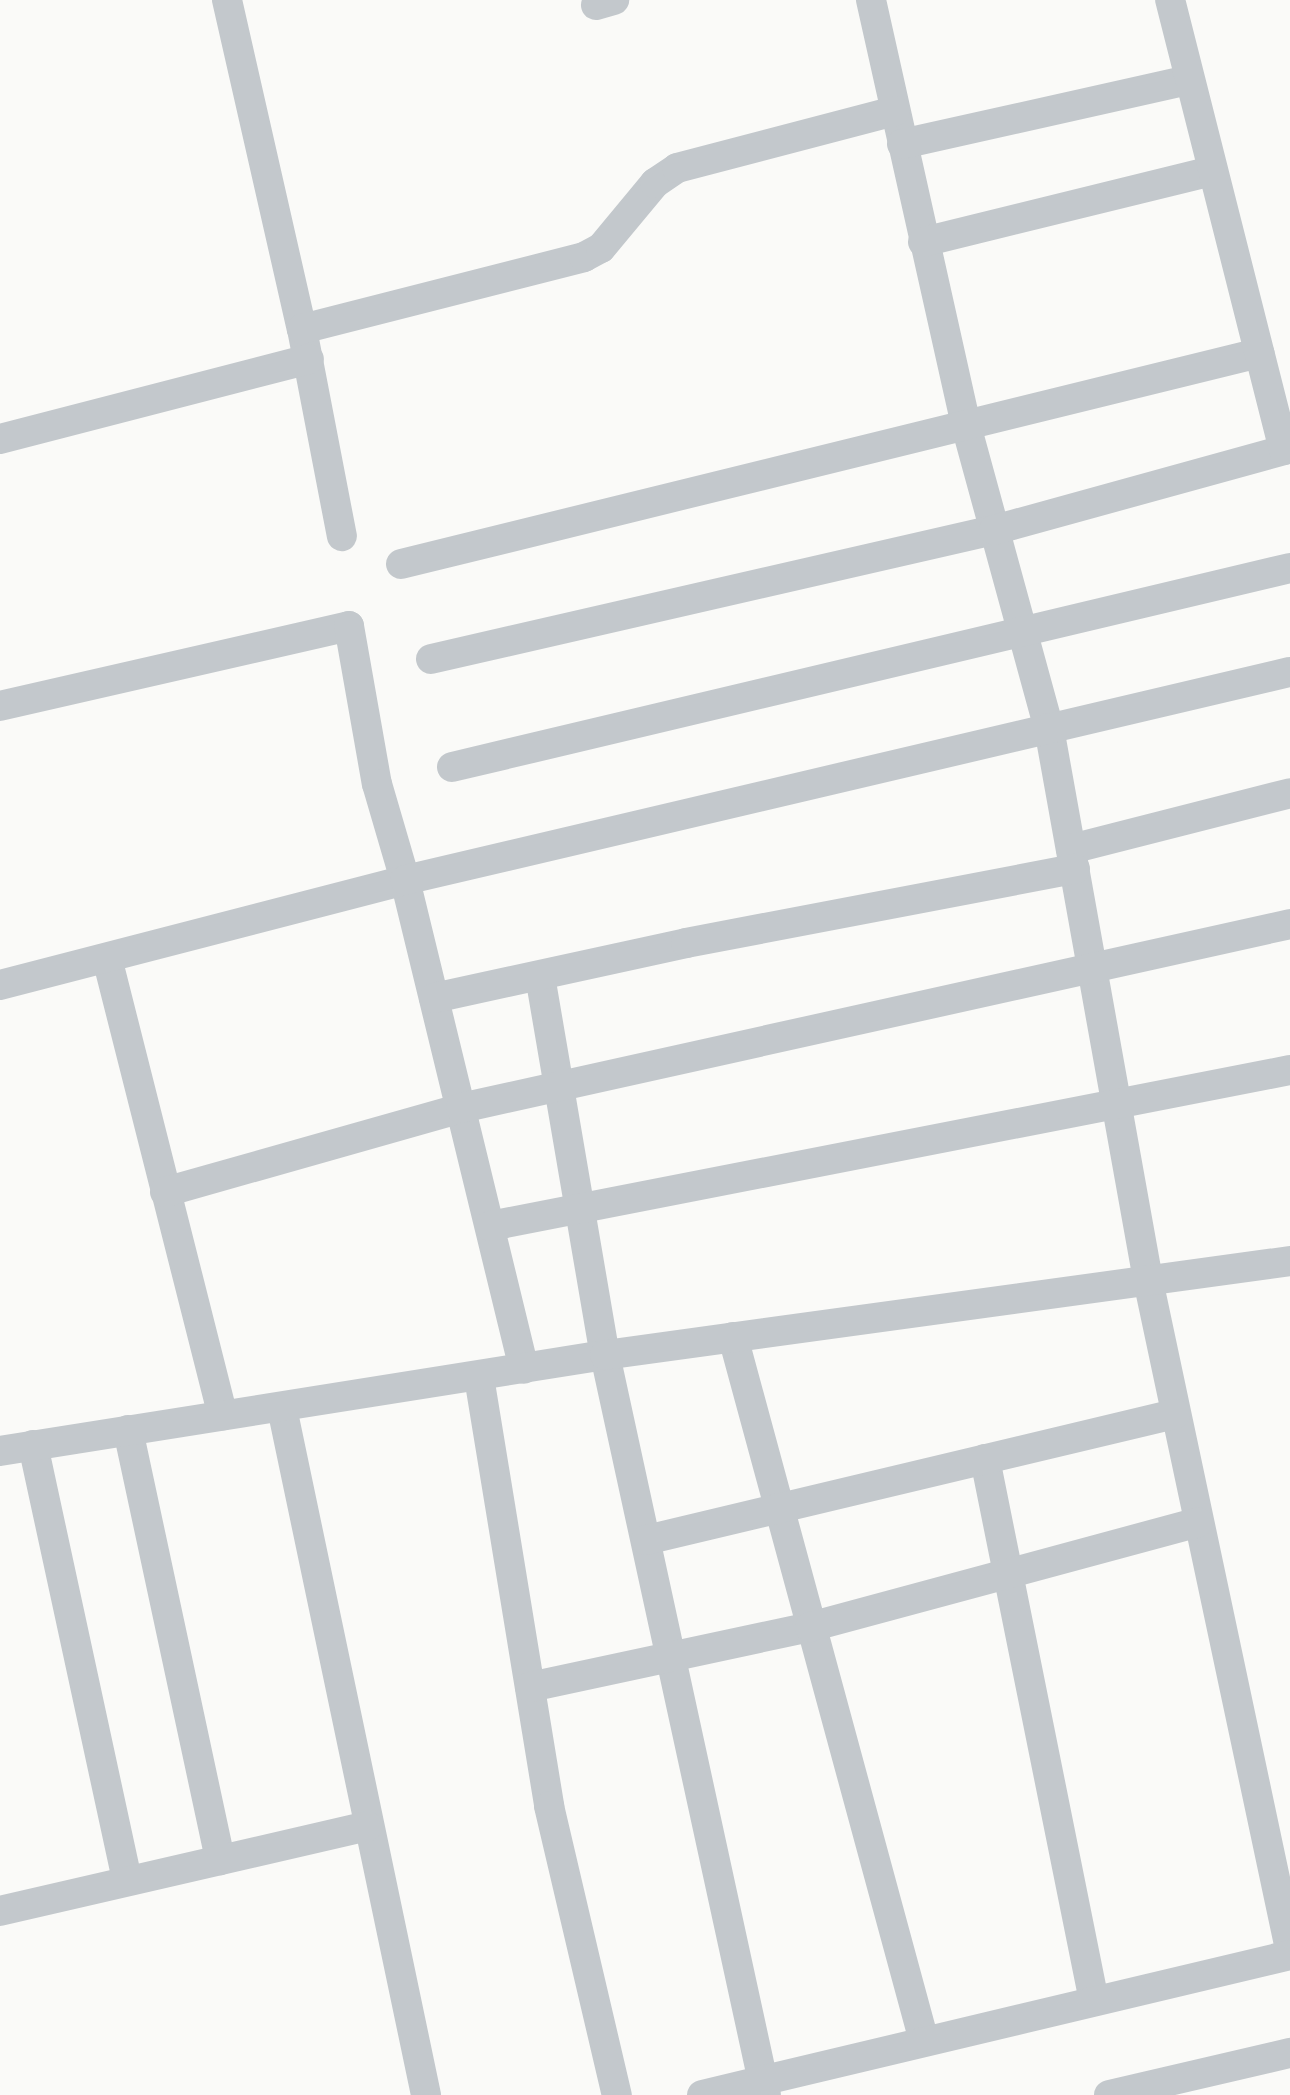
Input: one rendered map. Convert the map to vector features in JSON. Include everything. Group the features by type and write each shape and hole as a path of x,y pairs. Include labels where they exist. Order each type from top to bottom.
{"street":[{"path":"227,0 309,359 342,536"},
{"path":"871,0 923,242 967,429 1049,728 1175,1414 1290,1949"},
{"path":"431,659 993,530 1284,450 1211,171 1170,0"},
{"path":"902,144 1189,80"},
{"path":"302,329 584,257 601,248 655,183 677,168 895,111"},
{"path":"923,242 1211,171"},
{"path":"401,564 967,429 1259,353"},
{"path":"0,439 309,359"},
{"path":"452,767 1022,628 1290,568"},
{"path":"0,706 349,626 377,784 405,880 524,1369"},
{"path":"0,985 405,880 1290,672"},
{"path":"434,998 1073,859 1290,793"},
{"path":"165,1192 461,1108 1095,970 1290,924"},
{"path":"107,958 223,1416"},
{"path":"540,976 605,1355 764,2088"},
{"path":"490,1226 1116,1101 1290,1070"},
{"path":"0,1451 605,1355 1290,1261"},
{"path":"733,1337 924,2041"},
{"path":"479,1377 549,1807 617,2095"},
{"path":"282,1408 367,1826 426,2095"},
{"path":"646,1540 1175,1414"},
{"path":"128,1430 220,1860"},
{"path":"33,1445 127,1880"},
{"path":"985,1459 1094,2001"},
{"path":"530,1687 671,1659 810,1626 1198,1522"},
{"path":"0,1911 367,1826"},
{"path":"702,2095 764,2088 924,2041 1290,1955"},
{"path":"1109,2095 1290,2053"}]}
